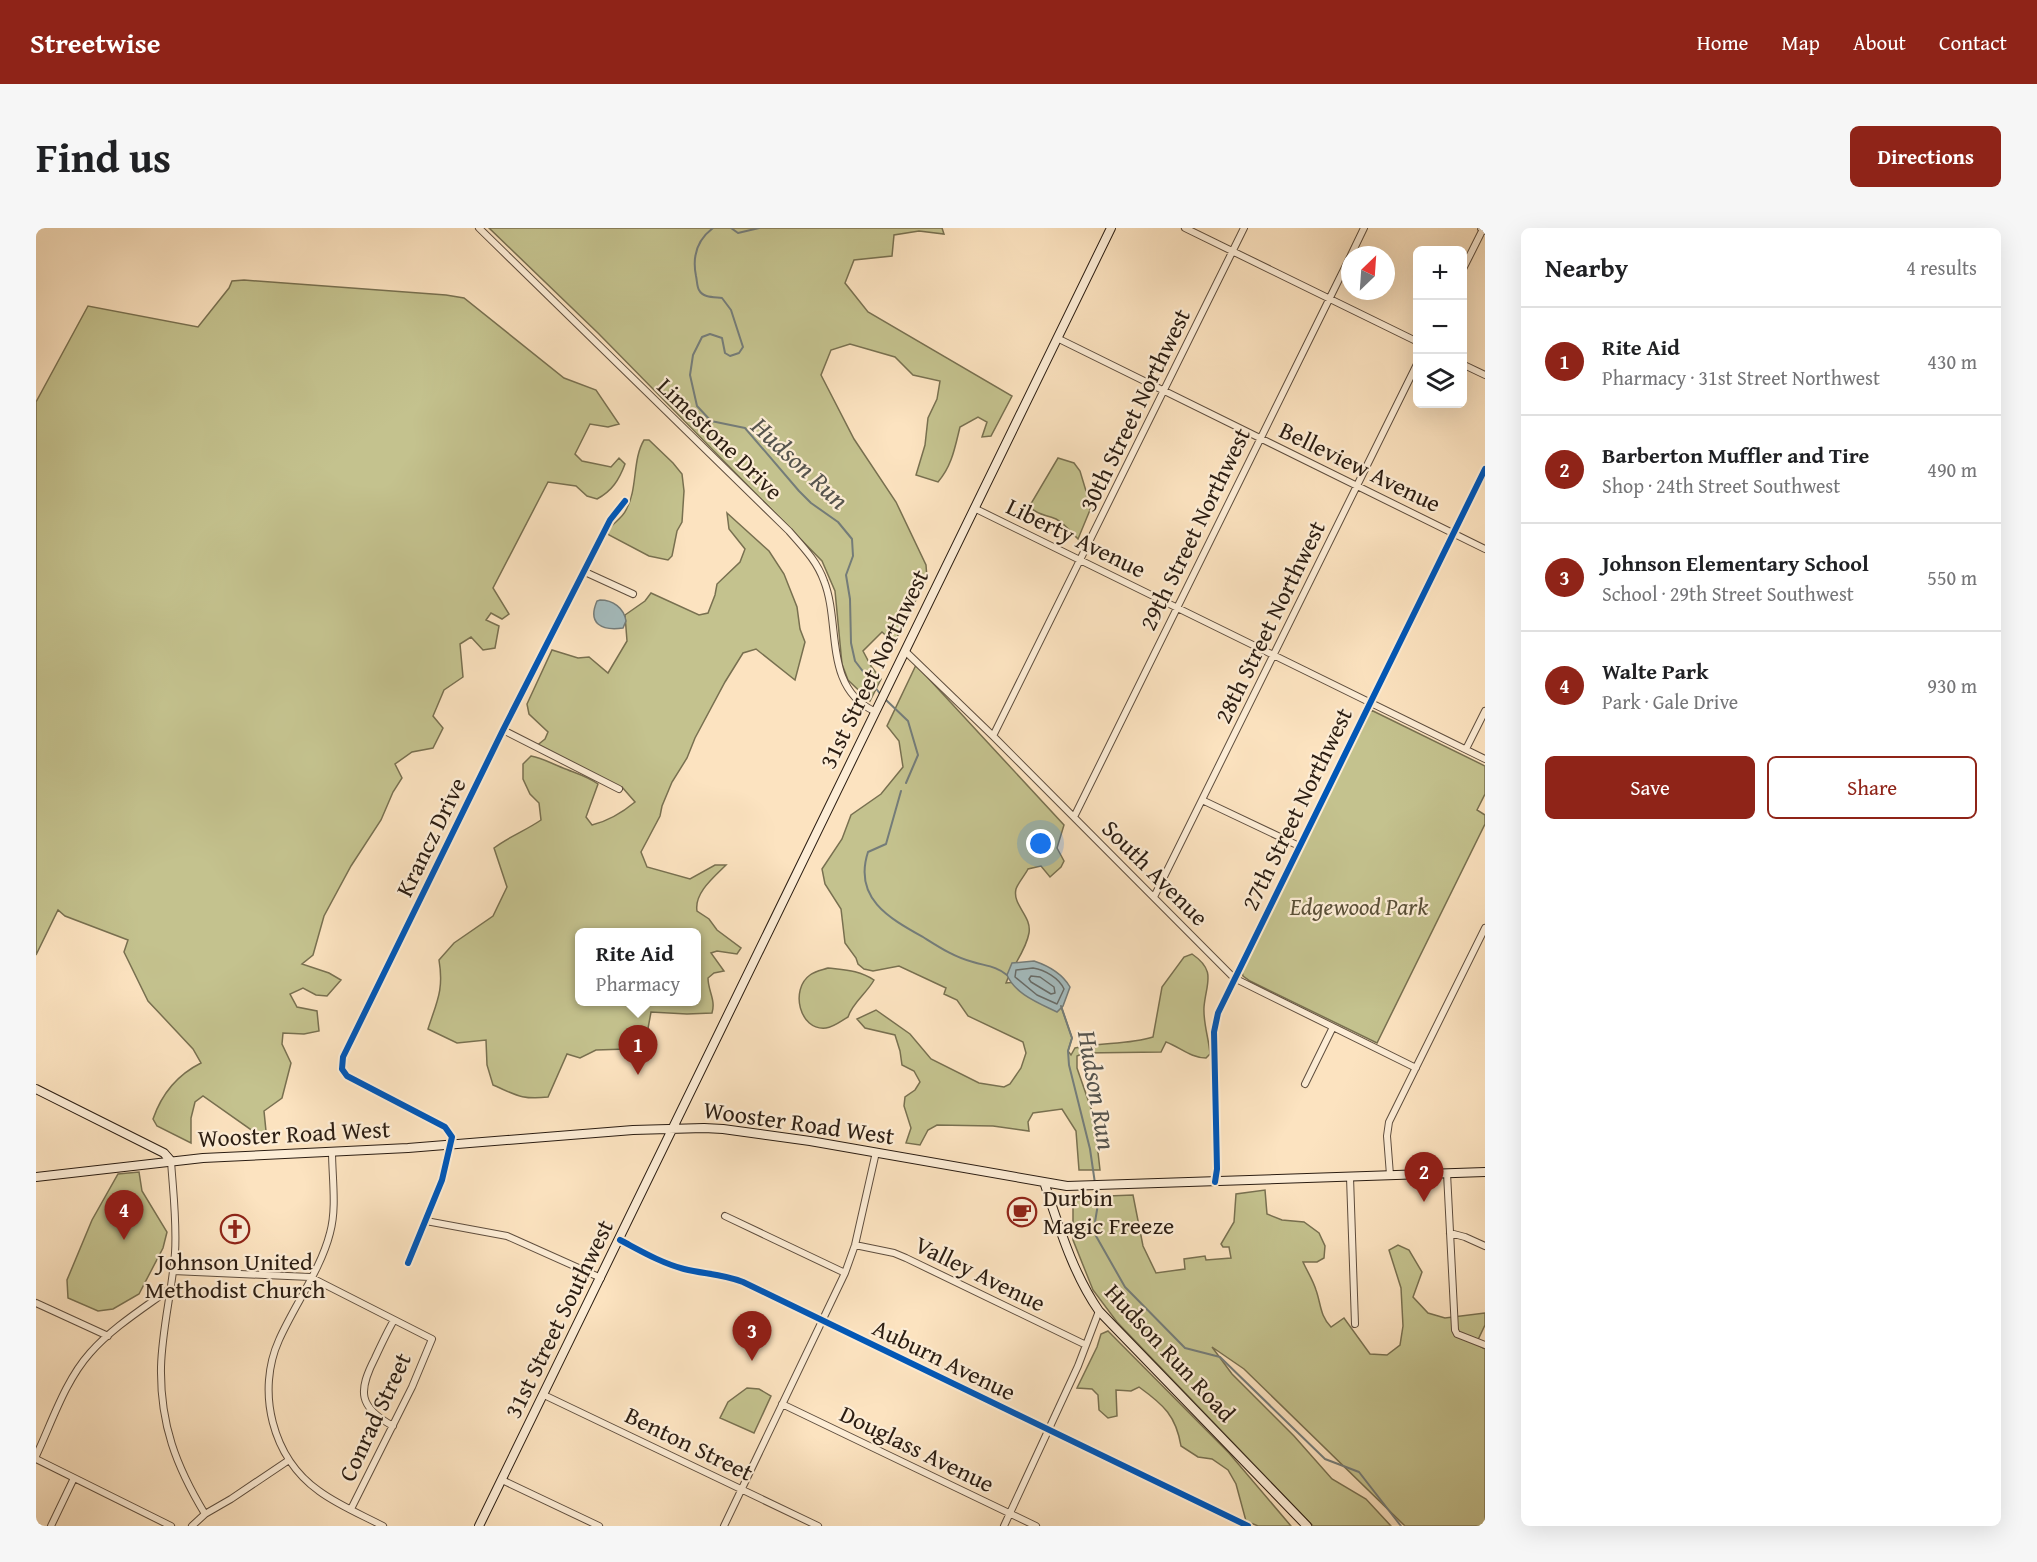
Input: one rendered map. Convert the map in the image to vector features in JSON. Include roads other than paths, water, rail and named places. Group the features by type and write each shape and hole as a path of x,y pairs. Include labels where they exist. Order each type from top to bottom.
{"main road":[{"name":"31st Street Northwest","path":"674,1128 874,711 1111,228"},
{"path":"36,1089 164,1153 171,1161"},
{"name":"Wooster Road West","path":"36,1177 171,1161 452,1145 674,1128 723,1129 876,1152 1044,1182 1083,1186 1485,1172"},
{"name":"31st Street Southwest","path":"480,1526 674,1128"},
{"name":"Hudson Run Road","path":"1044,1182 1062,1237 1087,1292 1099,1311 1305,1525"}],"street":[{"name":"Limestone Drive","path":"479,228 789,531 811,556 819,568 828,592 837,659 842,675 850,690 874,711"},
{"path":"1185,228 1413,340"},
{"name":"30th Street Northwest","path":"993,736 1244,228"},
{"name":"29th Street Northwest","path":"1355,246 1364,228"},
{"path":"1467,261 1483,229"},
{"name":"29th Street Northwest","path":"1074,817 1341,274"},
{"name":"Belleview Avenue","path":"1057,338 1485,549"},
{"path":"1467,366 1485,375"},
{"name":"28th Street Northwest","path":"1154,897 1413,372"},
{"name":"27th Street Northwest","path":"1215,1182 1217,1169 1214,1032 1218,1013 1485,469"},
{"name":"Krancz Drive","path":"452,1145 452,1137 445,1127 354,1082 344,1073 342,1064 347,1048 503,730 610,520 625,501"},
{"name":"Liberty Avenue","path":"974,508 1485,759"},
{"path":"585,572 633,594"},
{"name":"South Avenue","path":"905,651 1234,978 1416,1068"},
{"path":"1466,749 1485,711"},
{"path":"503,730 619,789"},
{"path":"1202,800 1299,846"},
{"path":"1390,1175 1387,1129 1483,938 1485,928"},
{"path":"1305,1084 1333,1027"},
{"path":"408,1263 442,1180 452,1145"},
{"path":"332,1151 331,1228 325,1247 279,1339 269,1377 271,1415 281,1446 303,1477 318,1491 383,1526"},
{"path":"724,1526 845,1273 855,1245 876,1152"},
{"path":"171,1161 175,1232 173,1271 161,1367 164,1412 179,1468 205,1514"},
{"path":"1447,1173 1455,1330 1457,1334 1485,1345"},
{"path":"1350,1177 1355,1324"},
{"path":"725,1216 845,1273"},
{"path":"426,1221 507,1236 601,1278"},
{"path":"1450,1233 1485,1246"},
{"name":"Auburn Avenue","path":"620,1240 668,1264 731,1277 1235,1523 1248,1526"},
{"name":"Valley Avenue","path":"855,1245 894,1253 906,1258 1086,1345"},
{"path":"173,1271 310,1278 394,1320 366,1374 363,1393 366,1405 375,1415 393,1426"},
{"path":"171,1288 108,1336 89,1354 78,1369 36,1457 171,1526"},
{"path":"36,1303 108,1336"},
{"path":"1004,1526 1086,1345 1099,1311"},
{"name":"Conrad Street","path":"351,1509 412,1387 432,1339 394,1320"},
{"name":"Benton Street","path":"544,1395 818,1526"},
{"name":"Douglass Avenue","path":"782,1404 1036,1526"},
{"path":"192,1526 205,1514 290,1460"},
{"path":"51,1526 74,1478"},
{"path":"502,1480 599,1526"}],"water":[{"path":"597,601 609,601 620,609 626,621 623,628 615,629 598,624 595,620 594,609"},
{"path":"1034,961 1055,971 1070,987 1063,1006 1057,1012 1022,993 1007,975 1012,963"}],"waterway":[{"name":"Hudson Run","path":"713,228 703,238 695,255 698,287 706,296 722,298 731,310 743,347 739,353 730,356 725,353 722,338 710,334 702,337 693,355 690,375 697,406 711,421 745,428 799,491 811,503 838,522 852,539 853,556 846,575 850,599 851,643 855,661 881,695"},
{"name":"Hudson Run","path":"731,228 738,233 759,228"},
{"name":"Hudson Run","path":"885,699 908,721 918,755 906,783"},
{"name":"Hudson Run","path":"901,791 886,844 868,852 865,882 870,894 887,914 941,948 953,955 995,968 1007,975"},
{"name":"Hudson Run","path":"1061,1006 1072,1038 1068,1051 1069,1065 1090,1149 1098,1204 1095,1222 1096,1236 1125,1287 1185,1348 1220,1357 1325,1459 1359,1472 1401,1526"}],"place":[{"name":"Rite Aid","path":"638,1075"},
{"name":"Barberton Muffler and Tire","path":"1424,1202"},
{"name":"Durbin Magic Freeze","path":"1022,1212"},
{"name":"Johnson United Methodist Church","path":"235,1229"},
{"name":"Walte Park","path":"124,1240"},
{"name":"Johnson Elementary School","path":"752,1361"}],"park label":[{"name":"Edgewood Park","path":"1359,907"}]}
